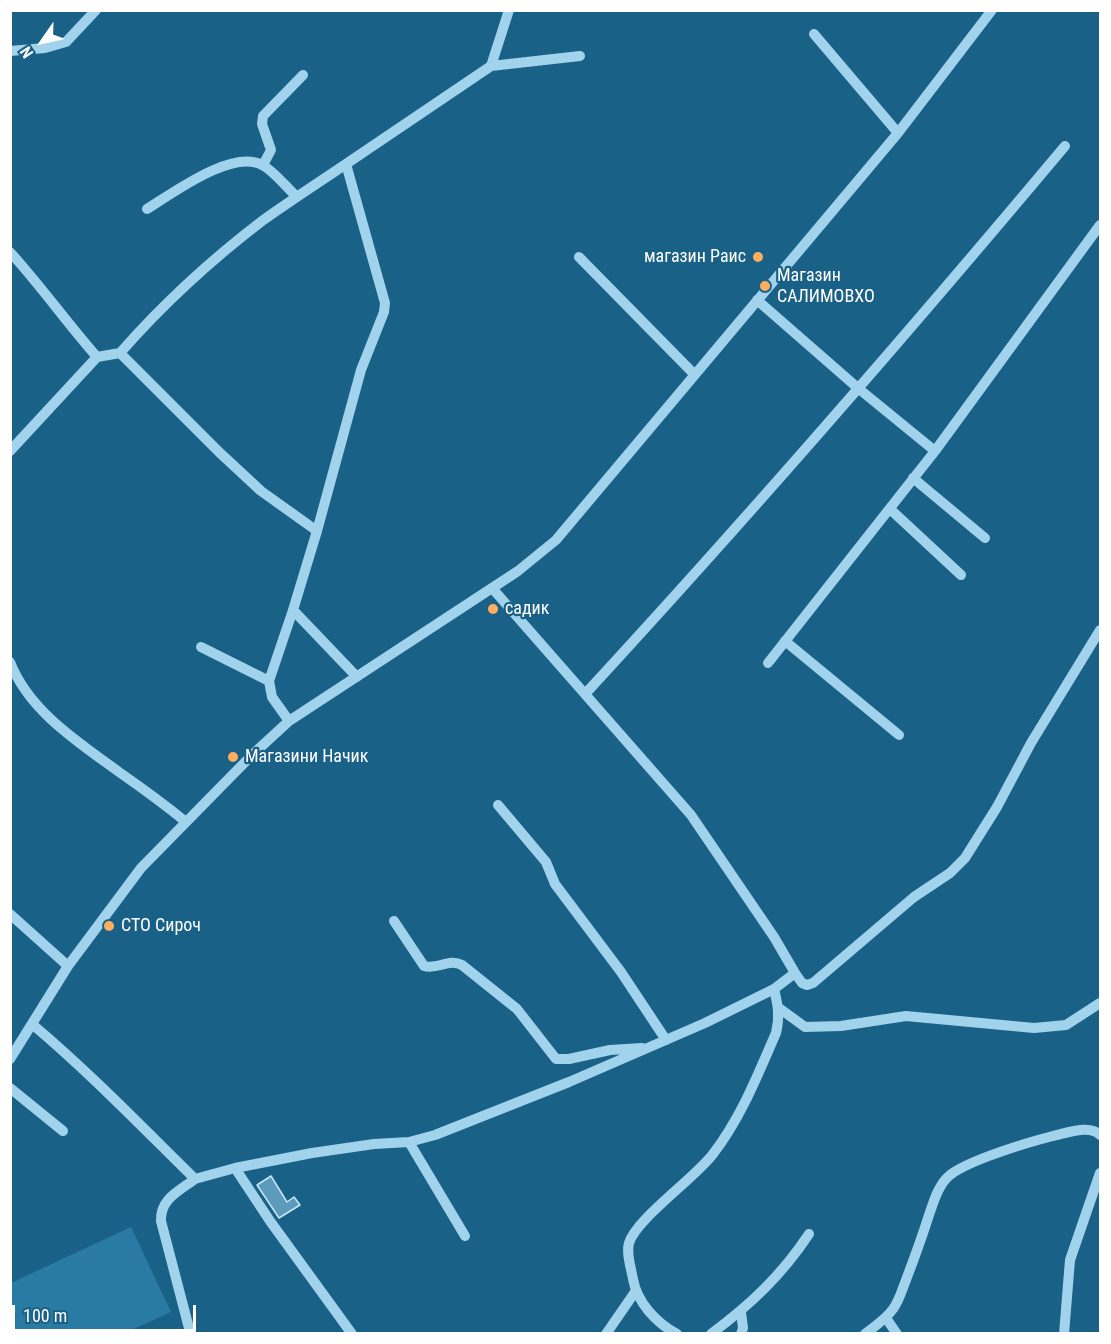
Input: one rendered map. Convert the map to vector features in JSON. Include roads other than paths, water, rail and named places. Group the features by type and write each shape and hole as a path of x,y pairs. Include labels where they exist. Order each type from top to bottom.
{"street":[{"path":"10,51 45,48 66,42 96,10"},
{"path":"491,66 509,10"},
{"path":"10,1059 68,966 141,868 289,721 518,571 556,540 898,133 992,10"},
{"path":"814,34 898,133"},
{"path":"10,451 97,357 120,352 163,306 223,253 297,197 491,66 580,56"},
{"path":"263,165 272,150 262,124 263,116 303,75"},
{"path":"586,693 704,565 859,389 1065,146"},
{"path":"147,209 212,170 244,162 263,165 297,197"},
{"path":"289,721 272,697 269,681 317,531 361,370 384,312 385,303 346,164"},
{"path":"768,663 935,451 1101,225"},
{"path":"10,252 34,278 65,321 97,357"},
{"path":"579,257 694,374"},
{"path":"757,300 859,389 935,451"},
{"path":"120,352 219,452 261,490 317,531"},
{"path":"913,478 985,538"},
{"path":"890,508 961,575"},
{"path":"492,588 691,815 774,937 795,973 802,983 807,985 813,983 914,897 950,873 965,858 997,807 1031,743 1101,630"},
{"path":"293,610 357,677"},
{"path":"785,640 899,735"},
{"path":"201,647 269,681"},
{"path":"10,662 16,676 38,707 76,740 186,822"},
{"path":"498,805 546,862 555,884 621,972 666,1040"},
{"path":"10,914 68,966"},
{"path":"394,921 424,966 434,968 453,962 462,965 518,1009 556,1059 569,1059 610,1050 651,1047"},
{"path":"190,1332 160,1221 160,1212 164,1202 195,1179 235,1168 364,1145 409,1142 435,1135 499,1111 651,1047 774,989 795,973"},
{"path":"677,1334 649,1311 635,1292 628,1245 642,1223 686,1183 712,1155 732,1127 776,1033 779,1008 774,989"},
{"path":"779,1008 805,1027 841,1026 906,1016 1034,1028 1066,1025 1101,1003"},
{"path":"32,1024 70,1056 195,1179"},
{"path":"10,1088 63,1131"},
{"path":"865,1334 894,1308 935,1197 940,1186 950,1176 961,1168 1051,1137 1085,1129 1095,1130 1101,1135"},
{"path":"409,1142 465,1236"},
{"path":"235,1168 270,1221 352,1334"},
{"path":"1064,1334 1070,1260 1101,1173"},
{"path":"711,1334 741,1312 789,1264 809,1234"},
{"path":"606,1334 635,1292"},
{"path":"741,1312 743,1328 741,1334"},
{"path":"886,1317 897,1334"}],"place":[{"name":"магазин Раис","path":"758,257"},
{"name":"Магазин САЛИМОВХО","path":"765,286"},
{"name":"садик","path":"493,609"},
{"name":"Магазини Начик","path":"233,757"},
{"name":"СТО Сироч","path":"109,926"}]}
